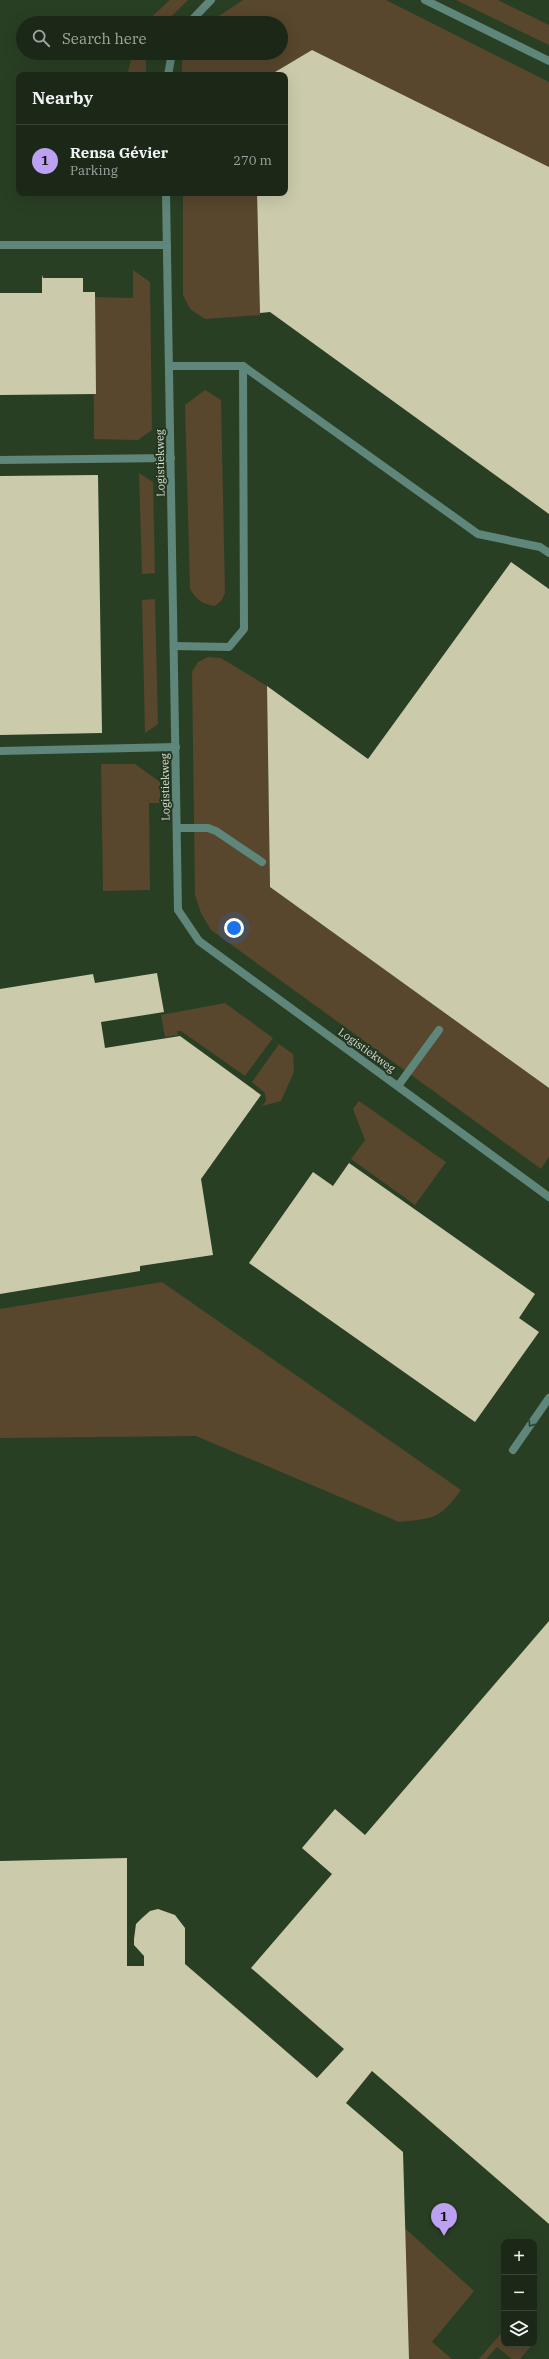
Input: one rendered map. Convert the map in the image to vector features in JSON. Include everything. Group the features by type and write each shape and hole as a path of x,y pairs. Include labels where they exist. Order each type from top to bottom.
{"street":[{"path":"196,16 211,0"},
{"path":"425,0 549,61"},
{"path":"169,72 171,60"},
{"name":"Logistiekweg","path":"166,196 178,910 199,941 549,1197"},
{"path":"0,244 167,245"},
{"path":"169,366 243,366 478,534 540,547 549,553"},
{"path":"174,646 229,647 244,629 243,366"},
{"path":"0,460 171,458"},
{"path":"0,751 176,747"},
{"path":"177,828 208,828 216,831 262,862"},
{"path":"398,1086 439,1030"},
{"path":"513,1450 549,1398"}],"shaded area":[{"path":"0,0 549,0 549,2359 0,2359"},
{"path":"170,0 188,0 172,16 153,16"},
{"path":"243,0 386,0 549,82 549,167 312,50 275,72 182,72 182,60 288,60 288,16 219,16"},
{"path":"456,0 498,0 549,25 549,45"},
{"path":"131,60 146,60 146,72 128,72"},
{"path":"183,196 257,196 260,315 205,319 190,309 183,295"},
{"path":"133,270 150,282 152,430 138,440 94,439 93,297 133,298"},
{"path":"205,390 221,400 225,593 222,600 215,606 200,601 190,589 185,405"},
{"path":"139,473 153,482 155,573 142,574"},
{"path":"155,599 158,724 145,733 142,600"},
{"path":"208,657 221,658 267,686 270,887 549,1088 549,1157 541,1169 211,930 201,913 195,895 192,672 198,662"},
{"path":"101,764 135,764 160,782 160,803 149,803 150,890 103,891"},
{"path":"225,1003 273,1038 245,1076 181,1031 177,1031 178,1035 165,1037 161,1015"},
{"path":"279,1044 293,1054 294,1072 281,1101 262,1106 266,1101 265,1093 252,1082"},
{"path":"359,1101 446,1162 415,1205 351,1159 365,1140 353,1109"},
{"path":"162,1282 461,1490 447,1507 435,1516 420,1520 399,1522 196,1436 0,1438 0,1309"},
{"path":"386,2211 474,2291 432,2342 452,2359 396,2359"},
{"path":"501,2333 501,2347 530,2347 520,2359 512,2359 497,2347 486,2359 479,2359"}],"building":[{"path":"312,50 549,167 549,514 270,312 260,313 257,196 288,196 288,72 275,72"},
{"path":"42,275 43,278 83,278 83,292 95,292 96,394 0,395 0,293 42,293"},
{"path":"98,475 102,733 0,735 0,476"},
{"path":"511,562 549,589 549,1088 270,887 267,686 368,759"},
{"path":"157,973 164,1012 101,1022 105,1048 180,1036 261,1095 201,1179 213,1255 140,1266 140,1271 0,1294 0,989 93,974 95,983"},
{"path":"349,1163 535,1294 519,1318 539,1332 475,1422 249,1263 313,1172 333,1186"},
{"path":"549,1621 549,2224 372,2071 346,2103 403,2152 409,2359 0,2359 0,1861 127,1858 127,1966 144,1966 144,1956 134,1945 136,1924 150,1911 158,1909 175,1915 185,1928 185,1964 317,2078 344,2049 251,1968 332,1874 302,1848 335,1809 365,1835"}],"place":[{"name":"Rensa Gévier","path":"444,2236"}]}
